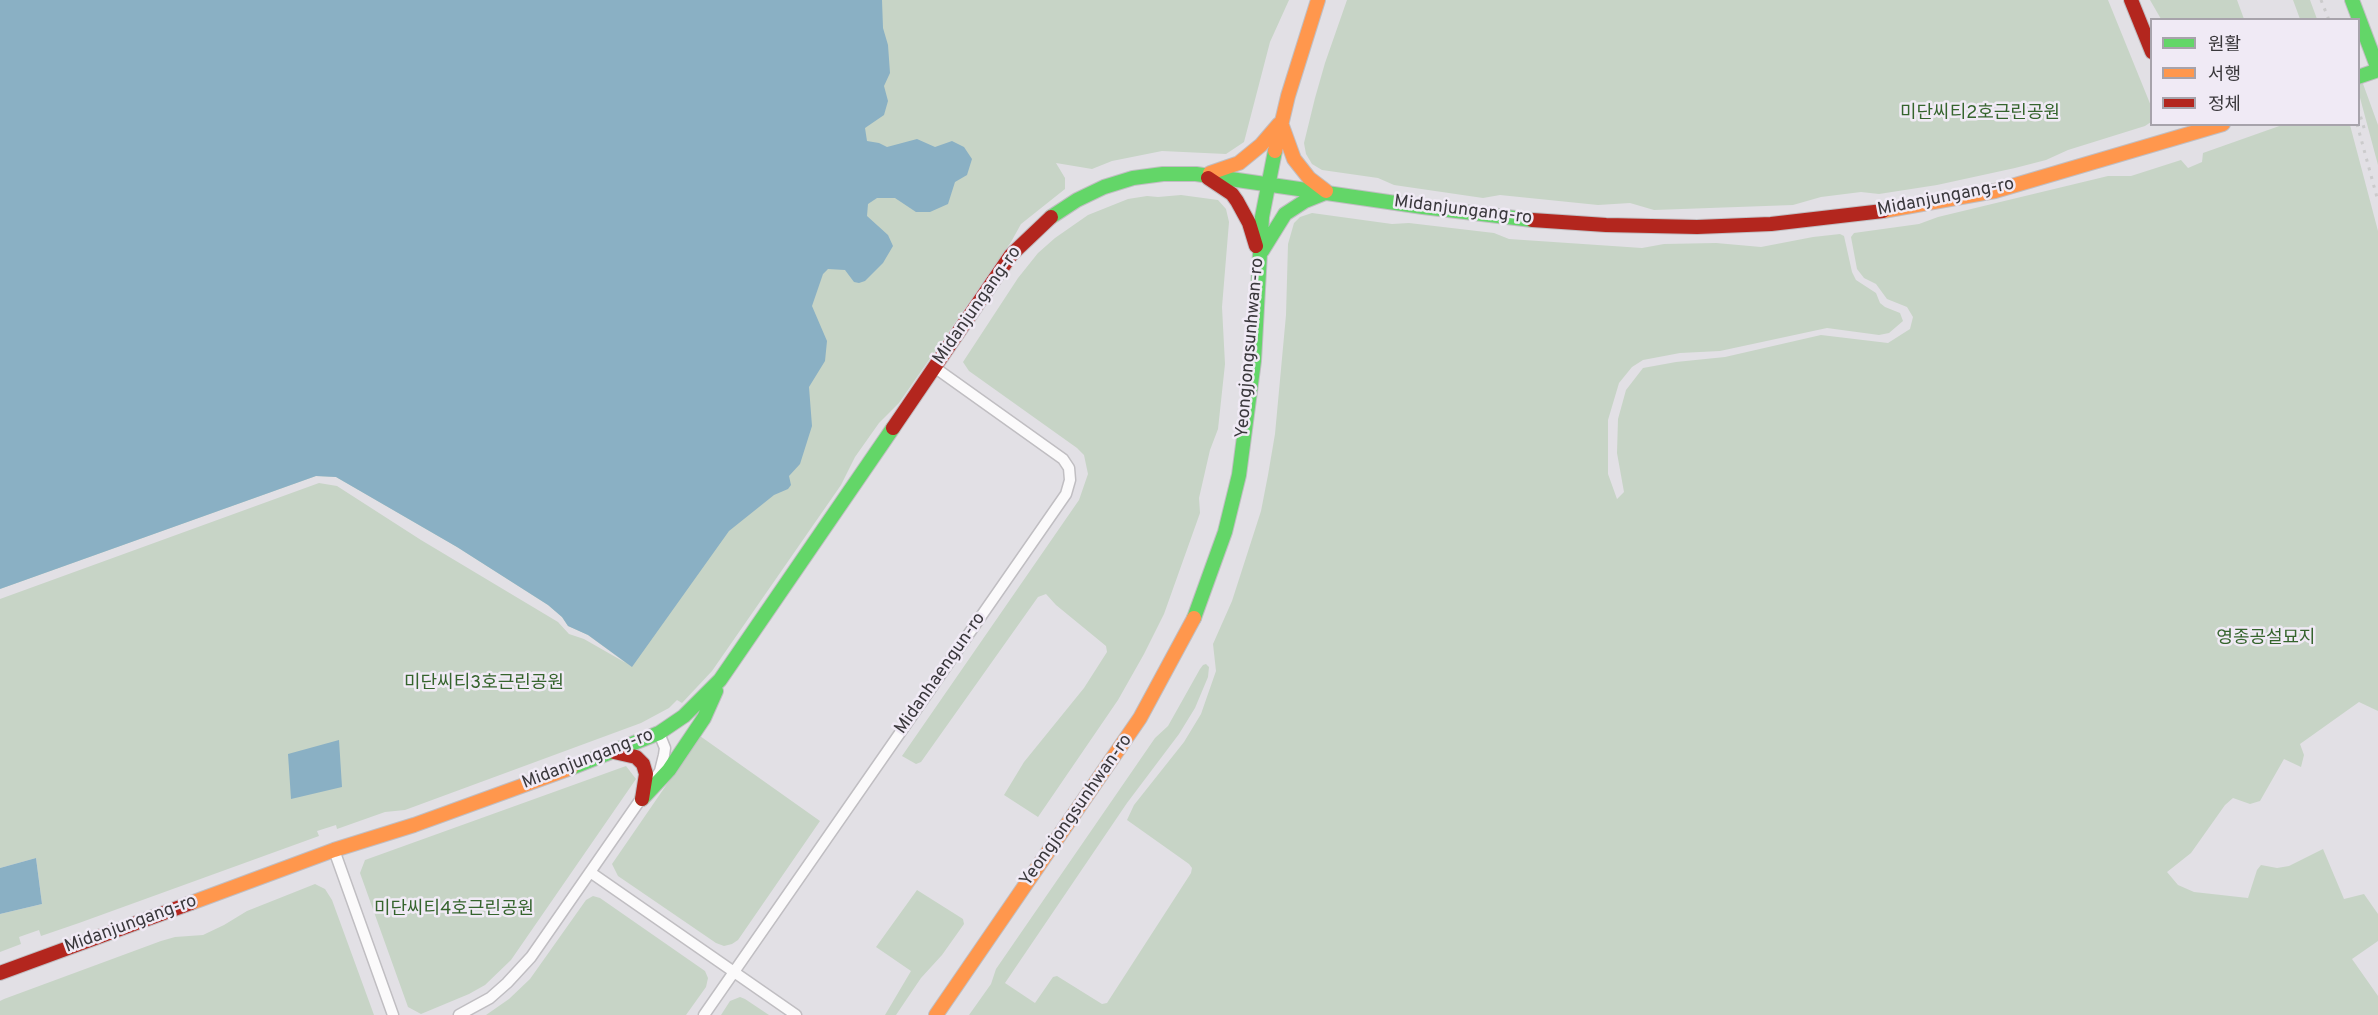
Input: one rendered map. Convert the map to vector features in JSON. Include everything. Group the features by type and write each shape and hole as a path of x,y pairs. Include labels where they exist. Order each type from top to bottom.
{"main road":[{"name":"Yeongjongsunhwan-ro","path":"936,1015 1140,718 1190,628 1225,532 1239,475 1254,362 1259,258 1267,184 1281,122 1318,0"},
{"path":"2131,0 2150,49"},
{"path":"2352,0 2359,18"},
{"path":"2360,22 2378,69 2360,76"},
{"path":"1202,175 1239,163 1261,145 1281,122 1294,159 1309,178 1328,193"},
{"name":"Midanjungang-ro","path":"0,973 334,850 414,825 614,752 659,733 684,716 720,680 1011,255 1054,214 1104,187 1133,178 1163,174 1202,175 1423,207 1545,221 1606,225 1771,224 1846,217 1995,191 2183,131 2212,126"},
{"path":"1202,175 1232,194 1242,208 1255,237 1259,258"},
{"path":"1259,258 1275,227 1286,214 1305,201 1328,193"},
{"path":"642,799 669,770 704,718 720,680"},
{"path":"614,752 636,757 643,764 646,774 642,799"}],"street":[{"name":"Midanhaengun-ro","path":"704,1015 1066,494 1070,480 1068,468 1063,459 934,368"},
{"path":"459,1015 490,998 531,957 642,799 662,763 664,748 659,733"},
{"path":"334,850 393,1015"},
{"path":"590,872 796,1015"}],"green space":[{"name":"미단씨티3호근린공원","path":"602,0 1289,0 1270,42 1244,142 1226,154 1162,151 1112,161 1092,169 1056,163 1065,178 1065,189 1021,224 1011,242 899,403 879,423 855,457 841,485 712,671 682,703 677,700 669,708 641,723 405,810 385,812 337,829 336,825 317,831 319,836 79,923 41,936 39,930 19,937 21,944 0,952 0,914 42,904 36,858 0,868 0,599 319,483 337,486 421,540 558,622 569,634 584,639 626,663 588,635 568,626 562,617 548,605 457,547 336,477 316,476 0,589 0,387"},
{"name":"미단씨티2호근린공원","path":"1347,0 2108,0 2150,104 2150,123 2068,150 2046,160 2015,168 1937,185 1879,194 1861,192 1821,197 1793,205 1654,210 1630,203 1598,205 1500,195 1483,198 1394,185 1378,178 1322,170 1312,164 1306,154 1304,143 1325,63"},
{"path":"2150,0 2237,0 2244,18 2160,18"},
{"path":"2293,0 2310,0 2317,18 2300,18"},
{"path":"2360,76 2378,125 2378,165 2360,98"},
{"name":"영종공설묘지","path":"2279,126 2350,126 2378,231 2378,711 2359,702 2300,744 2304,755 2301,767 2284,759 2260,801 2250,804 2233,798 2225,805 2191,853 2167,872 2178,885 2194,892 2248,898 2257,870 2261,865 2277,868 2289,866 2323,849 2344,899 2364,894 2378,914 2378,941 2352,959 2378,996 2378,1015 969,1015 991,984 996,969 1155,738 1168,726 1200,669 1206,664 1209,667 1208,677 1195,708 1179,734 1127,803 1005,983 1035,1003 1053,977 1057,976 1102,1004 1107,1003 1191,873 1192,868 1189,864 1127,820 1134,805 1184,742 1201,714 1216,671 1213,644 1232,601 1261,511 1268,475 1275,434 1286,315 1288,244 1294,223 1300,217 1312,213 1392,224 1409,223 1494,233 1509,239 1642,248 1664,244 1716,243 1761,247 1813,237 1840,234 1844,236 1856,280 1876,293 1880,303 1885,307 1900,313 1903,321 1889,333 1879,335 1827,328 1720,351 1680,353 1643,360 1632,367 1619,383 1608,420 1608,474 1617,499 1624,492 1617,453 1618,419 1626,390 1643,368 1725,357 1821,335 1888,343 1910,329 1913,317 1907,307 1887,299 1876,284 1864,278 1857,269 1851,237 1854,233 1919,224 1938,217 2108,176 2131,176 2181,160 2188,168 2202,162 2203,153"},
{"path":"1181,195 1218,200 1226,209 1229,222 1222,307 1225,364 1218,429 1210,450 1199,498 1200,513 1164,614 1144,654 1118,700 1038,817 1004,795 1024,762 1084,688 1107,652 1106,646 1046,594 1038,597 921,762 916,764 902,756 1079,500 1088,474 1084,455 1077,448 969,371 963,362 1018,278 1038,253 1055,238 1088,215 1128,199"},
{"path":"700,736 820,821 738,940 724,946 716,943 618,876 612,864"},
{"name":"미단씨티4호근린공원","path":"626,766 636,779 511,960 485,985 469,994 421,1014 408,1007 360,873 365,860"},
{"path":"315,884 325,889 332,900 374,1015 0,1015 0,1001 4,999 161,941 175,937 203,935 247,911"},
{"path":"917,890 963,919 964,924 942,955 921,978 896,1015 885,1015 911,971 876,947"},
{"path":"593,896 600,898 705,971 708,978 706,987 686,1015 486,1015 509,999 530,979 586,900"},
{"path":"740,997 769,1015 721,1015 730,1001"}],"water":[{"path":"0,0 882,0 883,28 888,45 890,73 884,86 888,101 884,115 865,128 867,141 887,147 917,139 935,147 952,141 964,147 972,159 967,175 955,182 948,204 930,212 916,212 895,198 877,198 868,204 867,216 888,235 893,246 883,263 865,281 854,282 845,270 828,269 823,274 812,306 827,341 825,361 809,387 812,426 800,464 789,476 791,485 788,489 774,495 729,531 632,667 588,635 568,626 562,617 548,605 457,547 336,477 316,476 0,589"},
{"path":"339,740 342,787 291,799 288,754"},
{"path":"36,858 42,904 0,914 0,868"}],"railway":[{"path":"2321,0 2328,18"},
{"path":"2360,115 2365,131"},
{"path":"2358,126 2378,201"}],"traffic: fast":[{"path":"2352,0 2359,18"},
{"path":"2360,21 2378,69"},
{"path":"2360,76 2378,70"},
{"path":"1194,618 1225,532 1239,475 1254,361 1262,217 1275,151"},
{"path":"1051,217 1077,200 1104,187 1133,178 1163,174 1196,174 1423,207 1532,220"},
{"path":"1262,251 1285,214 1305,201 1325,193"},
{"path":"571,768 659,733 684,716 720,680 893,428"},
{"path":"642,799 669,770 704,718 716,691"}],"traffic: slow":[{"path":"1275,151 1288,96 1318,0"},
{"path":"1281,123 1294,159 1309,178 1326,191"},
{"path":"1210,173 1239,163 1261,145 1279,124"},
{"path":"1883,211 1995,191 2216,126"},
{"path":"936,1015 1140,718 1194,618"},
{"path":"191,903 334,850 414,825 571,768"}],"traffic: jam":[{"path":"2131,0 2150,47"},
{"path":"1208,178 1232,194 1237,201 1249,223 1256,246"},
{"path":"1532,220 1606,225 1697,227 1771,224 1883,211"},
{"path":"893,428 1011,255 1051,217"},
{"path":"614,752 636,757 643,764 646,774 642,799"},
{"path":"0,973 191,903"}]}
